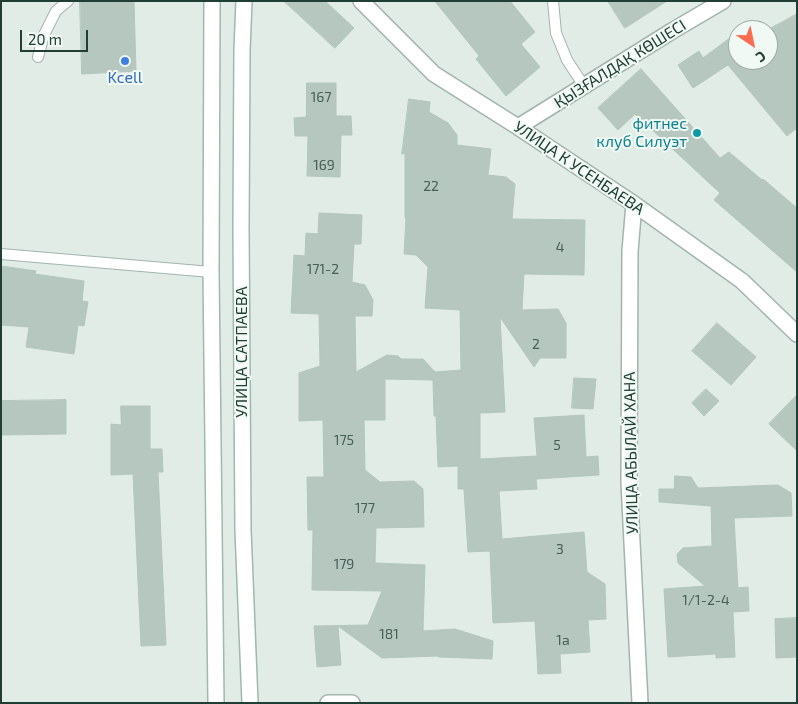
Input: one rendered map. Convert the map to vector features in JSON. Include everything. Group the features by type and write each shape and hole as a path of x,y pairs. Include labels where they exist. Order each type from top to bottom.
{"street":[{"name":"УЛИЦА САТПАЕВА","path":"212,1 211,272 216,703"},
{"name":"УЛИЦА САТПАЕВА","path":"244,1 241,228 242,520 250,703"},
{"name":"УЛИЦА К УСЕНБАЕВА","path":"362,1 434,74 634,204 742,281 797,334"},
{"name":"ҚЫЗҒАЛДАҚ КӨШЕСІ","path":"518,127 672,31 724,1"},
{"name":"УЛИЦА АБЫЛАЙ ХАНА","path":"634,204 630,251 629,482 640,703"},
{"path":"328,703 352,703"}],"lane":[{"path":"38,57 44,35 56,11 68,1"},
{"path":"553,1 556,33 567,60 584,86"},
{"path":"1,254 211,272"}],"building":[{"path":"80,1 134,1 136,71 82,74"},
{"path":"284,1 325,1 354,28 335,48"},
{"path":"435,1 510,1 535,32 521,44 540,67 506,96 476,59 479,56"},
{"path":"608,1 667,1 625,28"},
{"path":"797,14 797,128 787,136 732,70 778,70 778,24"},
{"path":"728,39 728,65 693,88 678,65 699,51 703,58"},
{"path":"641,69 720,158 729,152 797,208 797,272 714,200 720,193 635,114 618,130 598,108"},
{"path":"307,83 336,83 336,116 351,116 352,135 341,135 340,177 307,176 308,136 295,136 294,118 306,117"},
{"path":"409,99 430,102 429,112 448,123 457,135 457,145 491,149 488,175 506,177 515,184 512,219 585,220 584,275 524,274 522,310 558,309 566,323 566,358 540,358 534,367 500,317 505,412 480,413 480,459 537,456 534,418 584,415 586,457 598,456 599,475 536,479 537,489 499,491 502,539 584,532 587,572 605,584 606,619 588,620 590,652 560,654 561,673 538,674 535,621 493,623 490,551 468,552 464,489 458,489 458,466 438,467 433,380 385,379 385,420 364,420 365,470 380,482 414,481 423,489 424,527 376,528 375,563 425,565 423,631 455,629 493,641 492,659 438,656 382,658 338,626 341,665 317,667 314,626 368,625 382,591 312,590 313,530 308,530 307,477 324,477 323,420 299,421 299,373 320,366 319,314 291,313 294,255 305,256 306,233 318,234 319,213 362,215 361,244 354,244 352,282 365,285 373,300 372,316 355,316 356,372 387,355 398,356 401,359 423,359 435,372 461,370 460,310 425,308 428,267 416,255 404,254 406,218 405,153 402,154"},
{"path":"1,266 36,271 35,274 84,281 82,301 88,302 84,326 78,325 74,354 26,347 29,327 1,325"},
{"path":"717,323 756,357 731,385 692,351"},
{"path":"574,378 596,379 593,409 572,408"},
{"path":"706,389 719,401 704,416 692,403"},
{"path":"797,395 797,451 769,424"},
{"path":"66,400 66,434 1,435 1,401"},
{"path":"121,406 150,406 150,449 162,449 163,472 158,472 166,645 141,646 133,474 111,475 111,424 121,425"},
{"path":"675,476 691,477 698,488 778,485 791,493 792,516 734,518 738,588 748,587 749,611 733,612 735,657 716,658 716,654 668,657 664,589 705,586 678,563 677,554 683,548 712,546 711,506 659,502 659,489 674,489"},
{"path":"797,618 797,657 776,658 775,619"}],"place":[{"name":"Kcell","path":"125,61"},
{"name":"фитнес клуб Силуэт","path":"697,133"}]}
